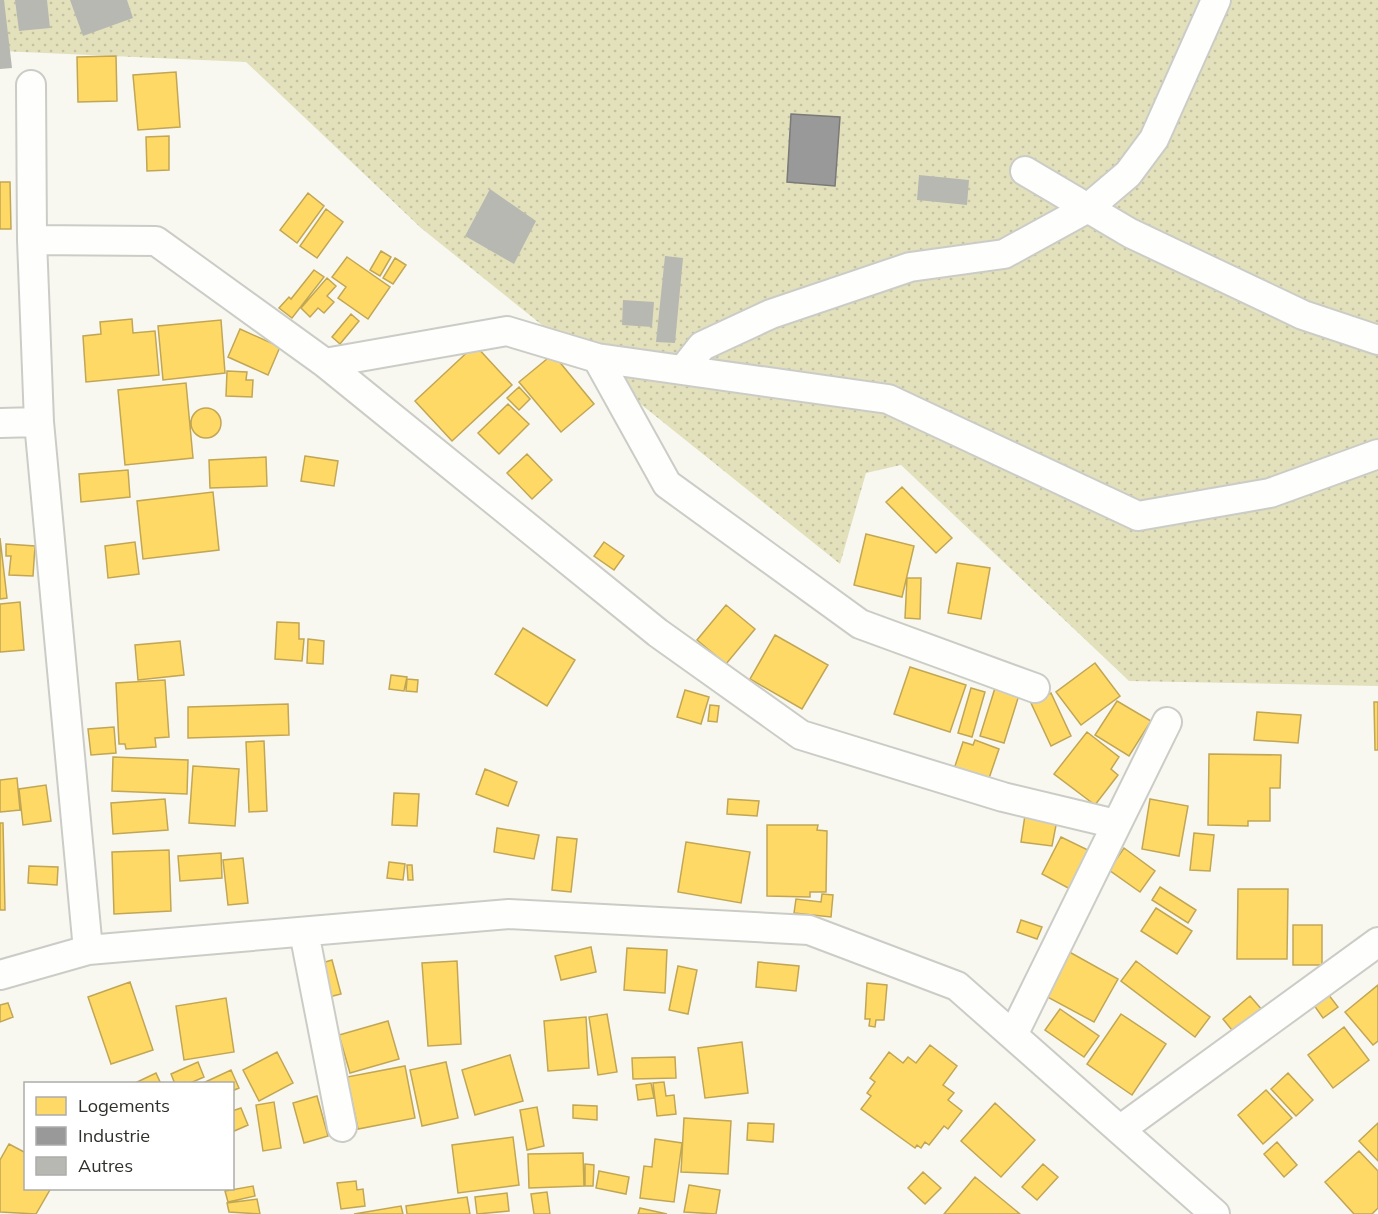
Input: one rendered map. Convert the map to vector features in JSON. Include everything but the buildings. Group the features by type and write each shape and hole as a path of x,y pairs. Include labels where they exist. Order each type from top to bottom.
{"street":[{"path":"683,370 702,346 771,314 910,267 1004,254 1088,208 1128,174 1155,139 1216,0"},
{"path":"31,85 32,240 39,422 88,950"},
{"path":"1025,171 1130,233 1303,315 1378,340"},
{"path":"32,240 156,241 325,363 658,633 801,735 1003,797 1116,824"},
{"path":"325,363 507,331 597,358 888,399 1138,516 1270,493 1378,454"},
{"path":"597,358 668,484 860,624 1035,688"},
{"path":"0,423 39,422"},
{"path":"1013,1035 1167,722"},
{"path":"0,975 88,950 509,914 808,930 957,986 1215,1214"},
{"path":"304,932 342,1127"},
{"path":"1121,1129 1378,942"}],"shaded area":[{"path":"0,0 1378,0 1378,686 1129,681 901,465 866,473 840,564 421,228 246,62 0,51"}]}
